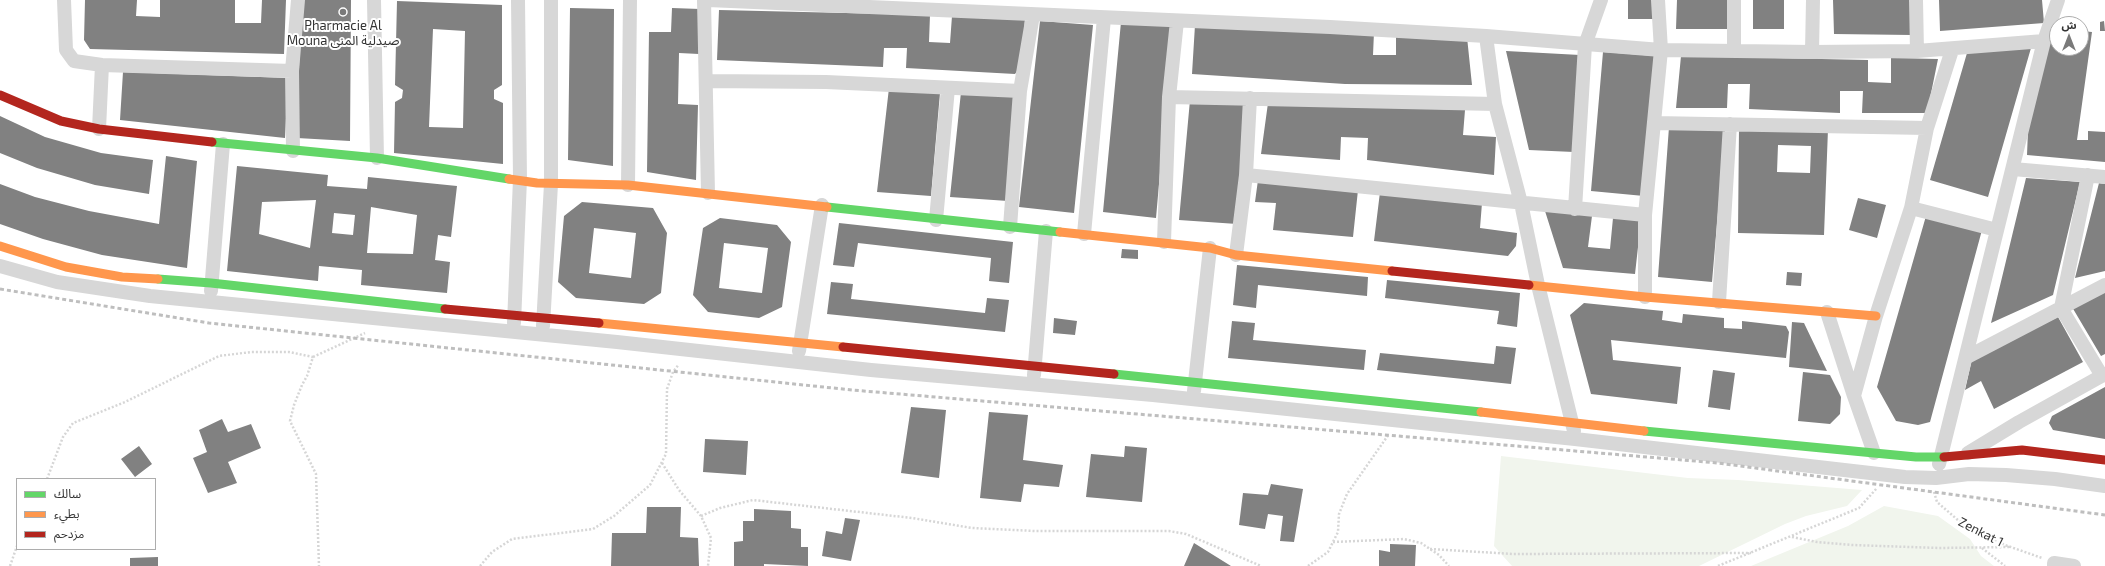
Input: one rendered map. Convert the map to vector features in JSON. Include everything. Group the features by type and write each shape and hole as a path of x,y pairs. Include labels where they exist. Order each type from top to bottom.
{"street":[{"path":"64,0 65,43 69,56 74,61 102,65 292,71"},
{"path":"293,151 292,71 298,0"},
{"path":"374,0 377,158"},
{"path":"514,331 520,179 518,0"},
{"path":"543,334 551,184 551,0"},
{"path":"628,185 630,0"},
{"path":"704,0 708,193"},
{"path":"708,0 1486,36 1661,50 1812,52 1917,51 1952,50 2044,42"},
{"path":"1575,209 1585,44 1601,0"},
{"path":"1645,297 1645,215 1661,50 1658,0"},
{"path":"1734,0 1734,51"},
{"path":"1812,52 1813,0"},
{"path":"1916,0 1917,51"},
{"path":"1936,478 2044,42 2058,0"},
{"path":"1010,227 1020,91 1033,15"},
{"path":"1084,234 1104,18"},
{"path":"1164,242 1169,97 1177,21"},
{"path":"1486,36 1495,104 1521,203 1538,285 1575,439"},
{"path":"1854,396 1876,316 1911,208 1927,128 1952,50"},
{"path":"99,129 102,65"},
{"path":"706,82 826,82 1020,91"},
{"path":"936,220 948,88"},
{"path":"0,94 61,121 99,129 223,144 377,158 520,179 537,183 628,185 822,205 936,220 1164,242 1210,248 1236,255 1645,297 1876,316"},
{"path":"1169,97 1495,104"},
{"path":"1236,255 1246,175 1250,98"},
{"path":"1654,123 1927,128"},
{"path":"1718,302 1730,124"},
{"path":"212,302 211,283 223,144"},
{"path":"2013,169 2105,177"},
{"path":"1246,175 1645,215"},
{"path":"1966,454 1994,436 2104,375 2061,308 2088,175"},
{"path":"798,362 822,205"},
{"path":"1911,208 1997,230"},
{"path":"1033,385 1046,231"},
{"path":"0,246 66,267 122,277 211,283 345,299 1195,382 1572,422 1689,436 1874,453 1941,457 2022,450 2105,460"},
{"path":"1193,400 1210,248"},
{"path":"0,266 13,271 57,282 150,296 514,331 798,362 1397,420 1880,474 1936,478 1970,474 2006,475 2054,478 2105,486"},
{"path":"1967,357 2105,285"},
{"path":"1827,312 1874,453"},
{"path":"2054,564 2074,566"}],"path":[{"path":"47,478 63,437 73,423 125,402 219,356 251,352 289,352 313,357 369,331"},
{"path":"480,566 492,552 512,539 593,529 614,516 637,498 650,485 666,454 667,389 673,372 678,365 703,351"},
{"path":"313,357 307,376 294,405 290,421 316,474 319,566"},
{"path":"1308,566 1328,552 1338,532 1339,514 1347,494 1397,420"},
{"path":"661,463 679,490 701,516 711,538 708,566"},
{"path":"1718,566 1792,537 1859,508 1875,492 1879,485 1880,474"},
{"name":"Zenkat 1","path":"1936,478 1934,492 1937,502 1942,509 1959,521 2011,547 2054,564"},
{"path":"701,516 720,508 753,500 912,518 972,528 1035,531 1169,531 1186,534 1261,566"},
{"path":"1792,537 1817,542 1852,545 1982,548 2011,547"},
{"path":"1333,542 1404,539 1420,543 1430,549 1449,566"},
{"path":"1982,548 2006,566"},
{"path":"10,566 16,549"},
{"path":"1430,549 1513,554 1750,553"}],"shaded area":[{"path":"1501,456 1688,478 1738,480 1862,490 1847,506 1806,516 1785,524 1699,566 1512,566 1494,546"},
{"path":"1884,506 1938,516 1970,539 1981,556 1994,566 1751,566 1848,526"}],"building":[{"path":"85,0 137,0 136,16 160,17 160,0 235,0 235,23 261,23 262,0 286,0 284,54 90,49 84,40"},
{"path":"301,0 351,0 350,141 297,138"},
{"path":"1628,0 1656,0 1656,19 1628,19"},
{"path":"1677,0 1728,0 1728,29 1676,29"},
{"path":"1753,0 1784,0 1784,29 1753,29"},
{"path":"1833,0 1911,0 1912,35 1834,34"},
{"path":"1939,0 2042,0 2044,23 1940,31"},
{"path":"397,1 502,5 502,85 494,90 494,99 503,103 503,164 394,153 395,102 402,98 403,90 395,85","holes":["433,29 465,31 463,128 429,127"]},
{"path":"570,8 614,9 613,166 568,160"},
{"path":"672,8 700,9 699,54 679,53 678,104 698,105 696,180 647,172 649,32 671,32"},
{"path":"719,10 930,15 929,42 950,43 952,16 1025,18 1022,64 1015,74 906,68 907,48 884,48 883,67 717,60"},
{"path":"1040,21 1093,25 1074,213 1019,207"},
{"path":"2104,21 2105,31 2100,31 2100,22"},
{"path":"1121,22 1173,25 1156,218 1103,212"},
{"path":"1195,25 1374,32 1373,55 1396,55 1396,34 1467,37 1472,85 1345,84 1192,74"},
{"path":"2089,32 2092,32 2089,54"},
{"path":"2049,44 2049,56 2089,56 2077,140 2088,140 2088,131 2105,132 2105,162 2027,155 2028,130"},
{"path":"2031,48 1988,197 1930,180 1967,53"},
{"path":"1506,51 1580,55 1574,152 1529,150"},
{"path":"1603,52 1656,56 1644,196 1591,191"},
{"path":"1681,56 1868,60 1868,82 1891,83 1891,58 1938,59 1927,113 1862,113 1863,91 1840,91 1840,113 1749,109 1750,84 1728,84 1727,108 1676,108"},
{"path":"123,72 288,78 285,138 120,120"},
{"path":"889,88 940,93 931,196 877,192"},
{"path":"961,92 1017,95 1008,201 950,197"},
{"path":"1190,100 1246,102 1237,224 1179,220"},
{"path":"1268,103 1465,110 1463,135 1496,137 1494,175 1367,160 1368,138 1341,137 1340,160 1261,154"},
{"path":"0,116 45,137 101,153 153,160 149,194 95,185 37,168 0,153"},
{"path":"1669,127 1725,130 1712,282 1658,277"},
{"path":"1739,127 1828,129 1824,235 1738,233","holes":["1778,145 1811,146 1810,173 1777,172"]},
{"path":"166,156 197,161 187,268 102,255 43,239 0,224 0,184 35,197 89,211 159,224"},
{"path":"237,166 328,175 327,186 367,189 368,177 457,186 451,237 438,235 435,260 450,262 447,293 361,285 362,270 319,266 318,281 227,271","holes":["316,200 310,248 259,234 262,202","371,207 417,215 413,254 367,253","334,213 355,215 353,235 332,233"]},
{"path":"2026,178 2080,182 2053,295 1991,323"},
{"path":"1258,180 1358,190 1353,237 1273,230 1276,203 1255,202"},
{"path":"2099,183 2105,184 2105,271 2075,278"},
{"path":"1380,192 1482,203 1480,228 1517,233 1516,246 1508,256 1374,241"},
{"path":"1858,198 1886,205 1877,238 1849,230"},
{"path":"582,202 653,208 667,233 661,293 644,304 576,298 558,282 564,216","holes":["594,228 636,233 631,278 589,273"]},
{"path":"1545,211 1592,216 1588,247 1610,249 1613,218 1641,220 1635,274 1563,268"},
{"path":"1926,216 1982,230 1930,422 1918,425 1896,421 1877,387"},
{"path":"720,218 777,225 791,242 782,307 759,318 708,312 693,295 703,228","holes":["724,243 768,248 762,293 719,288"]},
{"path":"839,223 1013,242 1009,283 989,281 991,258 858,243 854,267 833,265"},
{"path":"1122,249 1138,250 1138,259 1121,258"},
{"path":"1237,265 1368,277 1367,296 1258,285 1256,308 1233,305"},
{"path":"1787,272 1802,273 1801,286 1786,285"},
{"path":"1387,280 1520,293 1517,327 1497,324 1499,311 1385,298"},
{"path":"831,282 853,284 851,299 985,313 987,298 1009,300 1005,332 827,314"},
{"path":"2105,291 2105,354 2101,356 2072,307"},
{"path":"1584,303 1663,311 1662,320 1682,323 1683,314 1724,318 1724,328 1742,329 1742,321 1786,326 1789,332 1786,358 1611,340 1613,360 1681,367 1677,404 1591,394 1570,315"},
{"path":"2058,317 2083,362 1994,409 1981,381 1965,390 1972,359"},
{"path":"1054,318 1077,321 1075,335 1053,333"},
{"path":"1232,321 1255,323 1253,340 1366,350 1364,370 1228,358"},
{"path":"1792,322 1804,323 1827,371 1789,367"},
{"path":"1496,346 1516,348 1511,384 1377,370 1380,353 1494,364"},
{"path":"1713,370 1735,373 1730,410 1708,407"},
{"path":"1803,372 1830,375 1841,397 1840,414 1830,424 1798,421"},
{"path":"2105,387 2105,439 2053,430 2049,423 2052,416"},
{"path":"911,407 946,410 939,478 901,473"},
{"path":"989,412 1028,415 1023,460 1063,465 1059,487 1024,484 1021,502 980,498"},
{"path":"222,419 228,432 251,424 261,448 228,462 237,483 208,493 193,458 207,452 199,430"},
{"path":"705,439 748,441 746,475 703,472"},
{"path":"139,446 152,464 135,477 121,459"},
{"path":"1125,446 1147,448 1142,502 1086,497 1091,454 1124,457"},
{"path":"1271,484 1303,489 1294,542 1280,541 1283,516 1268,514 1265,529 1239,525 1243,493 1268,495"},
{"path":"647,507 681,507 680,537 698,538 699,566 611,566 612,533 646,533"},
{"path":"754,509 791,511 791,528 801,529 801,547 808,547 808,566 764,564 764,566 734,566 734,542 743,541 743,521 754,521"},
{"path":"845,518 860,520 851,561 822,556 826,531 842,534"},
{"path":"1194,543 1231,566 1184,566"},
{"path":"1390,544 1416,545 1415,566 1379,566 1379,550 1390,552"},
{"path":"158,557 158,566 130,566 130,558"}],"railway":[{"path":"0,289 209,323 852,390 1718,463 2105,515"}],"traffic: fast":[{"path":"212,142 377,158 509,179"},
{"path":"827,207 1060,232"},
{"path":"158,279 211,283 445,309"},
{"path":"1114,374 1481,412"},
{"path":"1644,431 1916,457 1944,457"}],"traffic: slow":[{"path":"509,179 537,183 628,185 827,207"},
{"path":"1060,232 1210,248 1236,255 1392,271"},
{"path":"0,246 66,267 122,277 158,279"},
{"path":"1529,285 1645,297 1876,316"},
{"path":"599,323 843,347"},
{"path":"1481,412 1644,431"}],"traffic: jam":[{"path":"0,95 61,121 99,129 212,142"},
{"path":"1392,271 1529,285"},
{"path":"445,309 599,323"},
{"path":"843,347 1114,374"},
{"path":"1944,457 2022,450 2105,460"}],"place":[{"name":"Pharmacie Al Mouna صيدلية المنى","path":"343,12"}]}
